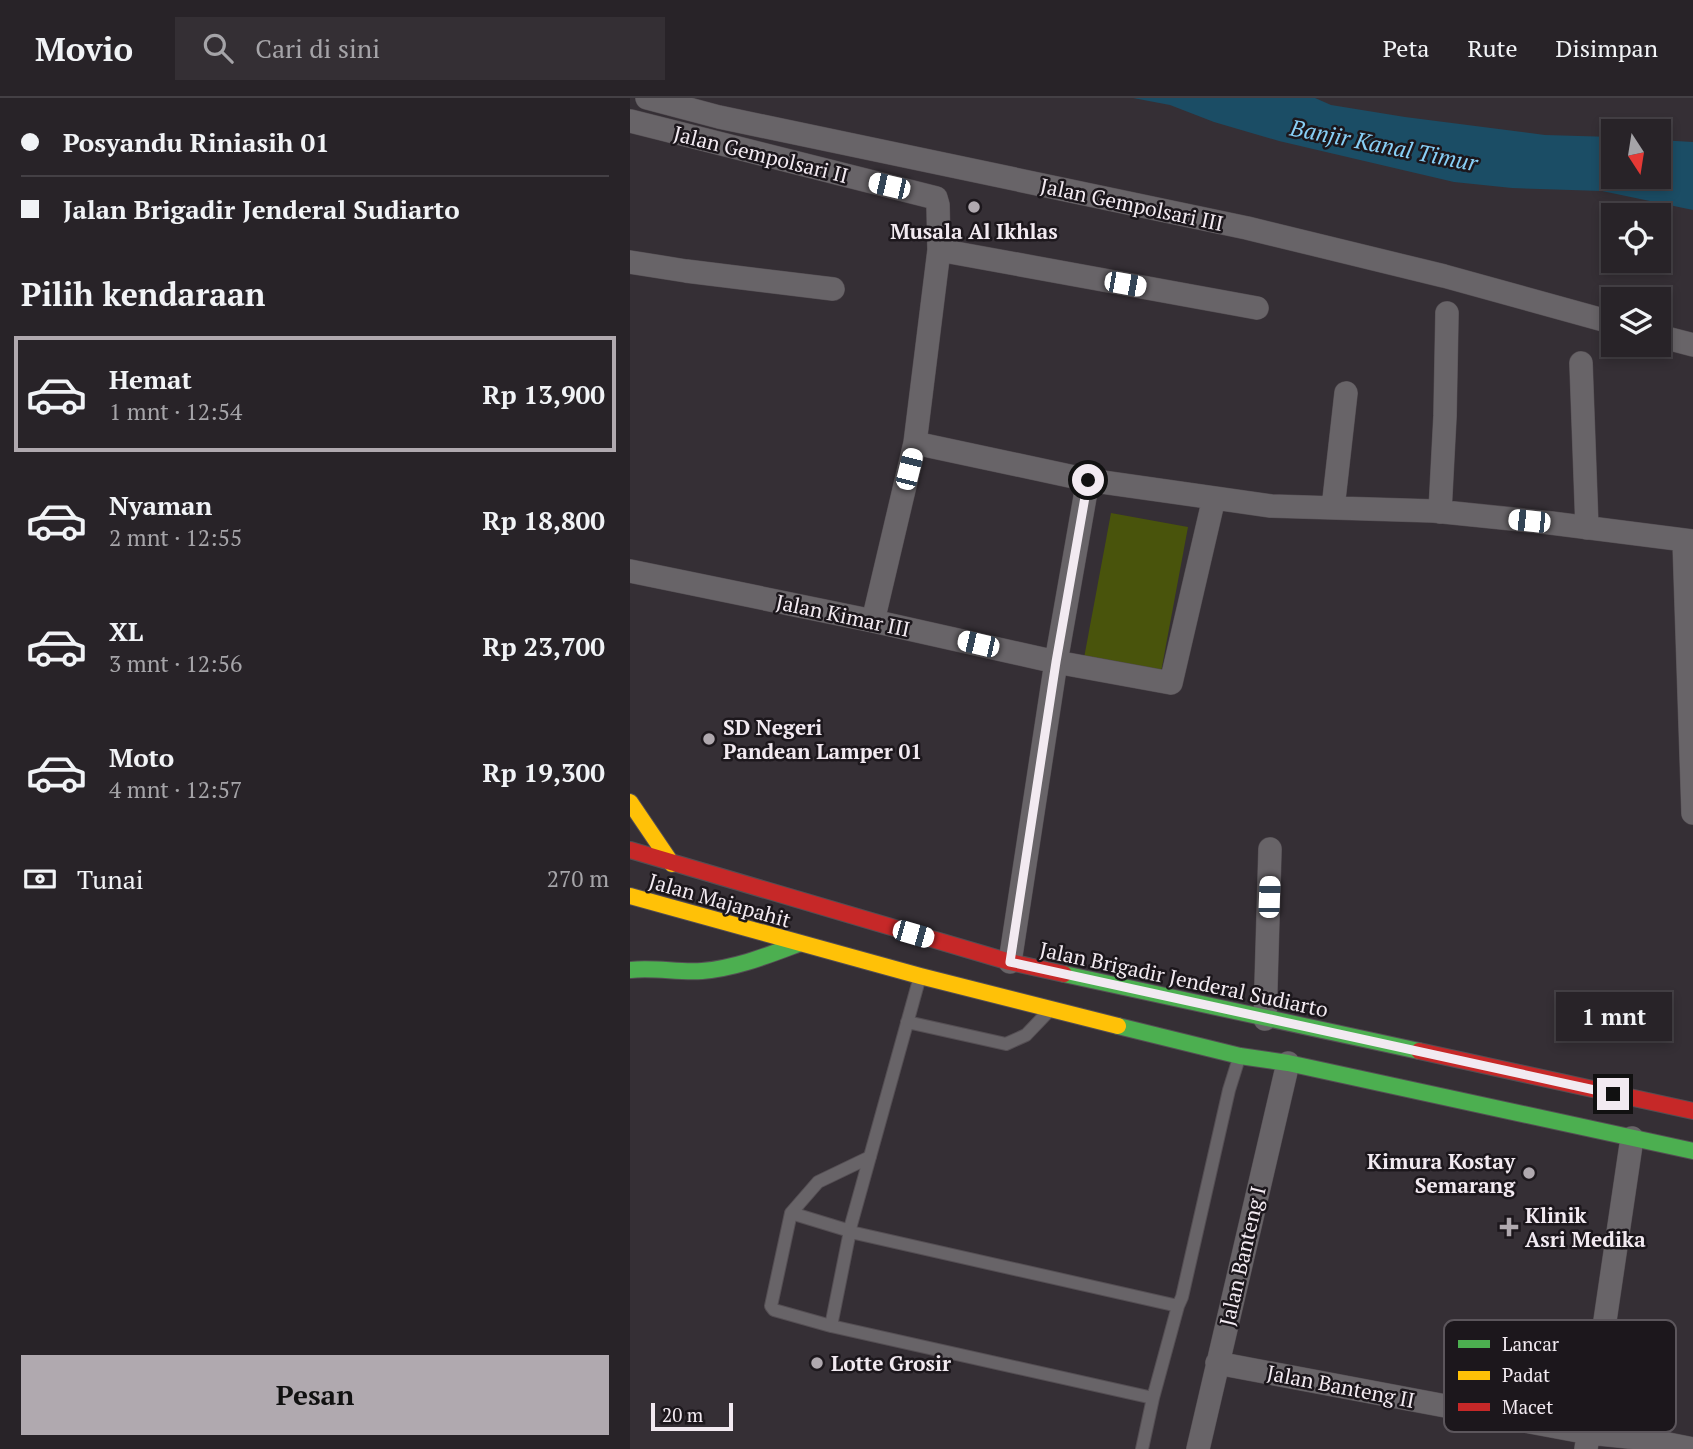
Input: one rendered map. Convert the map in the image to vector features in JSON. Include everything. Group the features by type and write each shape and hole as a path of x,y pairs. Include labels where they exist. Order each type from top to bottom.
{"main road":[{"path":"630,802 672,864"},
{"name":"Jalan Majapahit","path":"630,850 672,864"},
{"name":"Jalan Brigadir Jenderal Sudiarto","path":"672,864 1010,962 1693,1111"},
{"name":"Jalan Majapahit","path":"630,896 798,944"},
{"path":"630,970 649,968 700,971 744,964 798,944 1240,1056 1288,1063 1693,1151"}],"street":[{"name":"Jalan Gempolsari III","path":"647,98 733,120 1247,228 1444,276 1601,319"},
{"name":"Jalan Gempolsari II","path":"630,121 933,196 938,205 939,250"},
{"path":"873,621 915,443 939,250 1257,308"},
{"path":"630,262 833,289"},
{"path":"1437,512 1445,416 1447,313"},
{"path":"1671,339 1693,345"},
{"path":"1581,363 1587,528"},
{"path":"1333,508 1346,393"},
{"path":"915,443 1088,480 1272,506 1437,512 1689,541 1693,813"},
{"path":"1010,962 1056,662 1088,480"},
{"name":"Jalan Kimar III","path":"630,571 1056,662 1171,683 1214,498"},
{"path":"1265,1018 1270,849"},
{"name":"Jalan Banteng I","path":"1198,1449 1288,1063"},
{"path":"1606,1320 1632,1138"},
{"name":"Jalan Banteng II","path":"1217,1363 1444,1411"},
{"name":"Jalan Banteng II","path":"1545,1432 1588,1441 1638,1438 1693,1449"}],"lane":[{"path":"831,1326 850,1231 920,976"},
{"path":"907,1021 1006,1044 1026,1035 1050,1009"},
{"path":"1142,1449 1153,1398 1182,1297 1229,1090 1240,1056"},
{"path":"870,1157 818,1182 791,1213 771,1306 774,1310 831,1326 1153,1398"},
{"path":"791,1213 850,1231 1178,1306"}],"green space":[{"path":"1111,513 1188,527 1161,672 1084,658"}],"water":[{"name":"Banjir Kanal Timur","path":"1133,98 1315,98 1331,105 1405,117 1545,135 1601,137 1601,189 1671,189 1671,141 1693,142 1693,210 1671,205 1671,203 1602,191 1512,188 1454,182 1279,141 1214,122 1170,105"}],"traffic: fast":[{"path":"630,970 715,969 751,961 798,944"},
{"path":"1064,974 1419,1051"},
{"path":"1118,1026 1240,1056 1288,1063 1693,1151"}],"traffic: slow":[{"path":"630,802 672,864"},
{"path":"630,896 920,976 1118,1026"}],"traffic: jam":[{"path":"630,850 1010,962 1064,974"},
{"path":"1419,1051 1693,1111"}],"place":[{"name":"Musala Al Ikhlas","path":"974,207"},
{"name":"SD Negeri Pandean Lamper 01","path":"709,739"},
{"name":"Kimura Kostay Semarang","path":"1529,1173"},
{"name":"Klinik Asri Medika","path":"1509,1227"},
{"name":"Lotte Grosir","path":"817,1363"}],"route":[{"path":"1088,480 1056,662 1010,962 1613,1094"}]}
